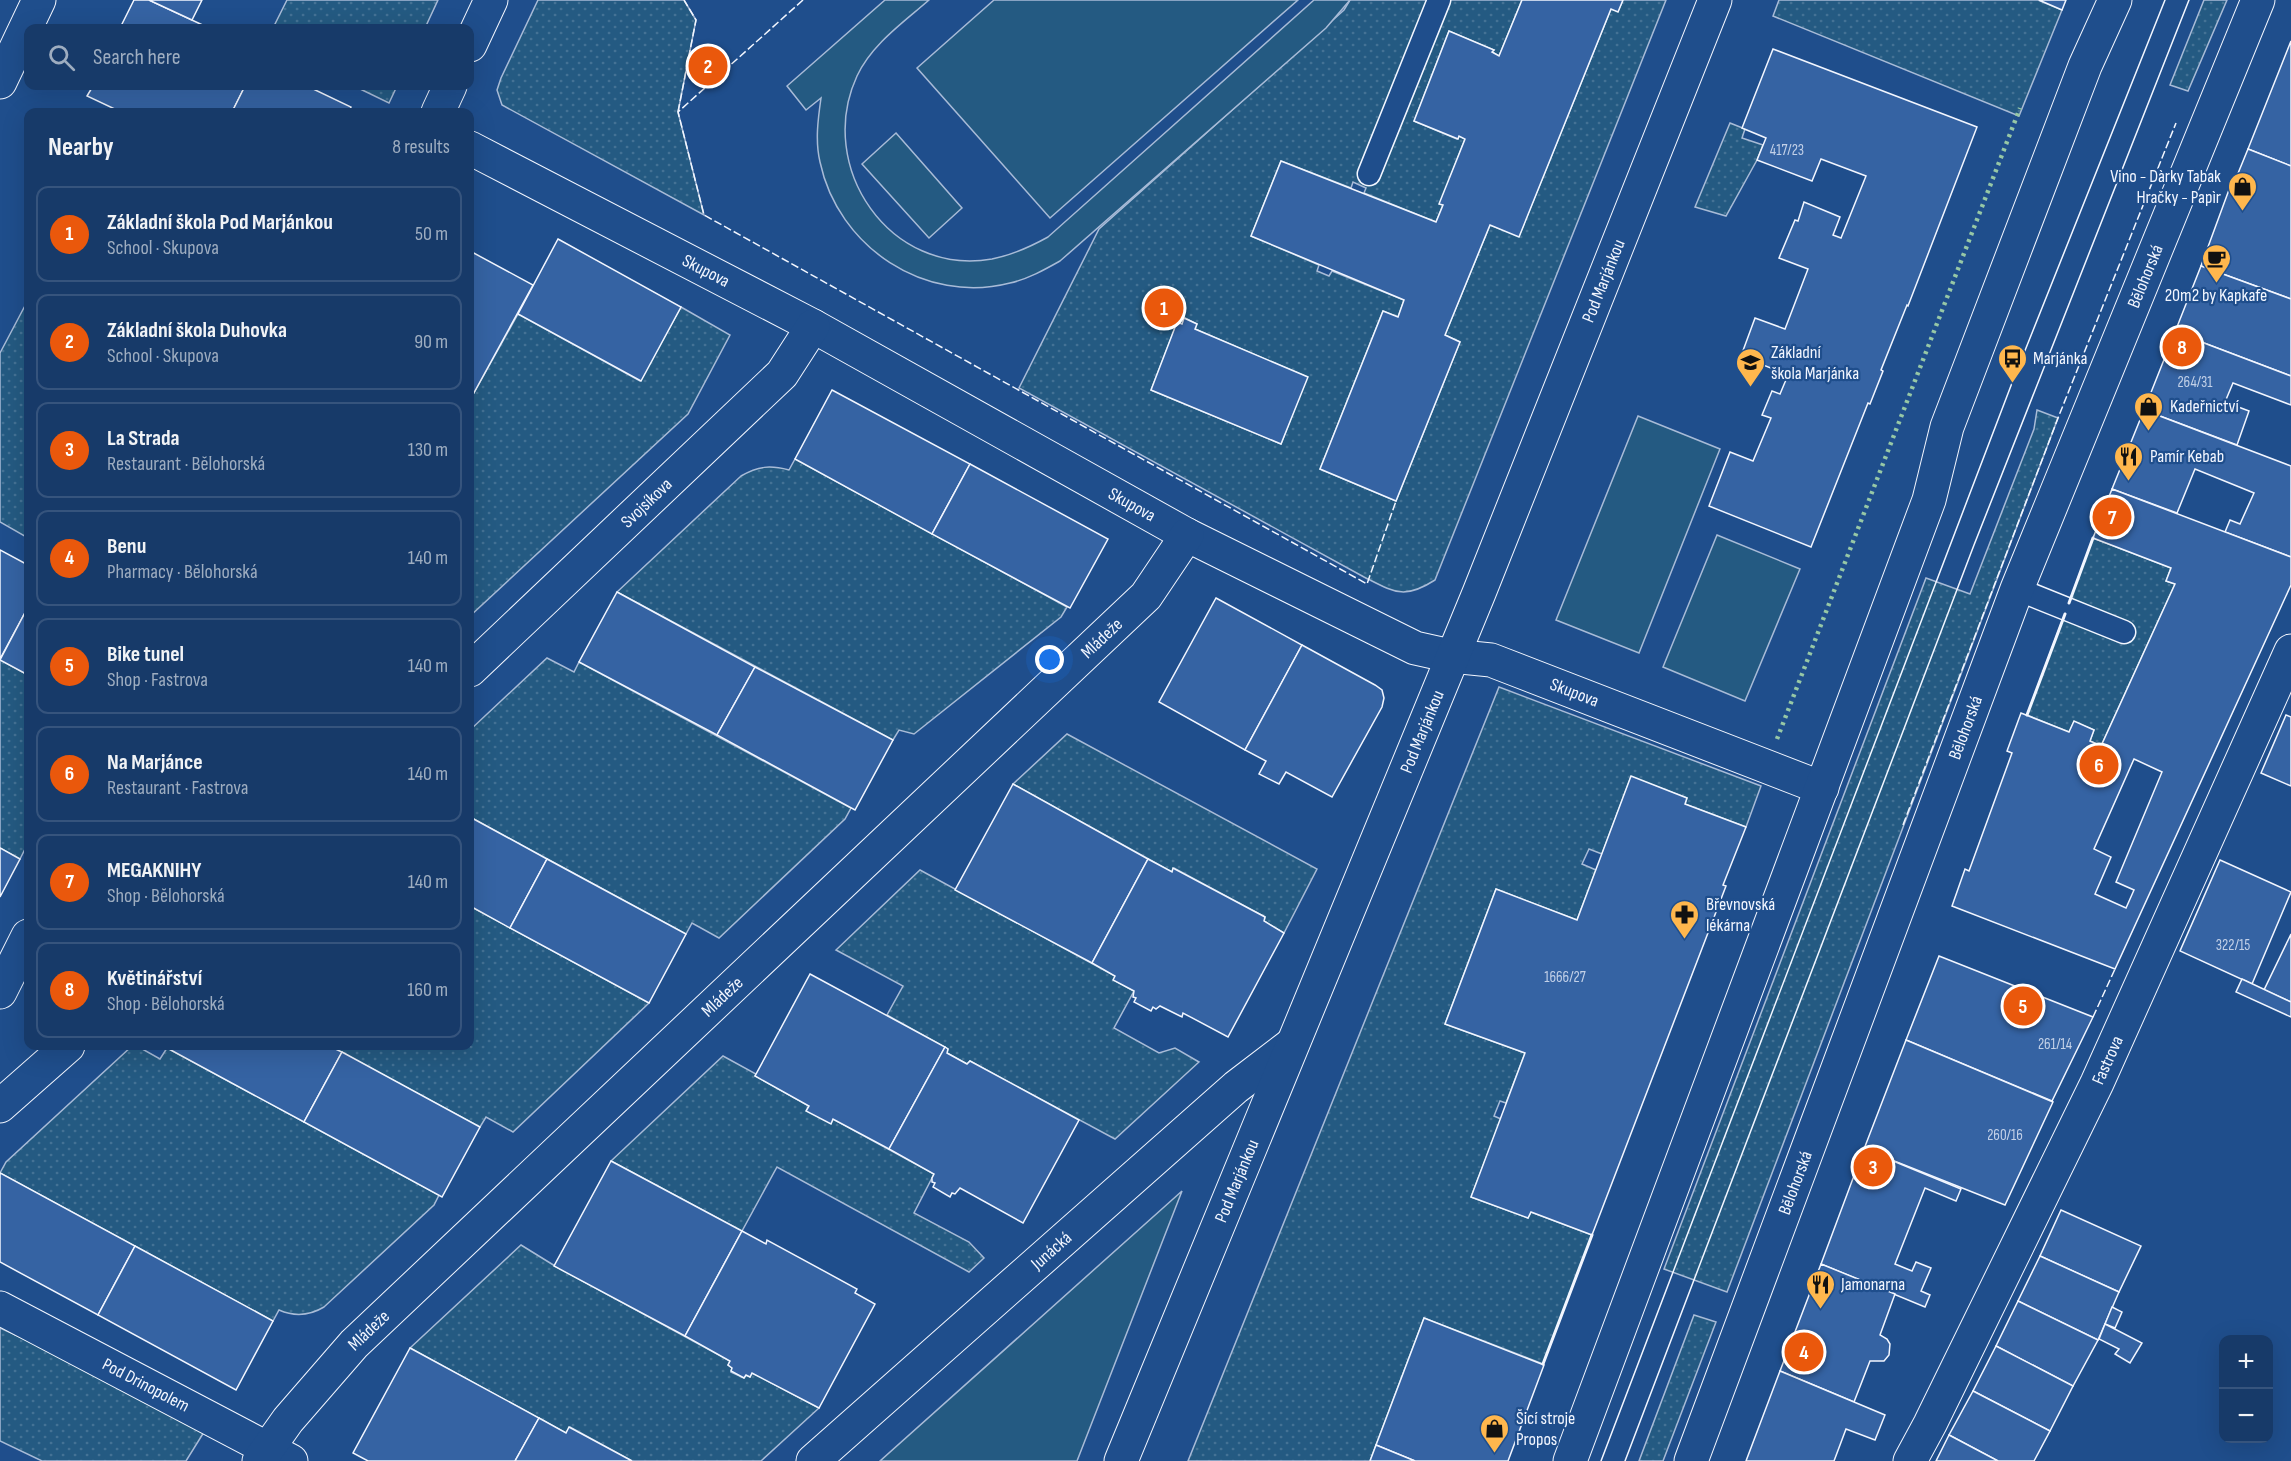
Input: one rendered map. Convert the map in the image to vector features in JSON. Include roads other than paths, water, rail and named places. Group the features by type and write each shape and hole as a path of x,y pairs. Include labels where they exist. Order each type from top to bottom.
{"street":[{"path":"28,24 39,0"},
{"path":"474,36 491,0"},
{"name":"Pod Marjánkou","path":"1121,1461 1492,560 1714,0"},
{"path":"1570,1461 1929,500 1947,427 2085,66 2115,0"},
{"name":"Bělohorská","path":"1691,1461 2017,589 2258,0"},
{"path":"0,82 24,32"},
{"path":"440,108 448,90"},
{"name":"Skupova","path":"474,150 813,326 1187,535 1415,648 1451,656 1491,660 1822,788"},
{"name":"Svojsíkova","path":"474,666 782,374 813,326"},
{"name":"Mládeže","path":"273,1457 288,1420 354,1344 1146,596 1187,535"},
{"name":"Fastrova","path":"1910,1461 2097,1083 2291,651"},
{"path":"0,992 24,944"},
{"name":"Junácká","path":"813,1461 1236,1087 1292,1044"},
{"path":"0,1106 63,1050"},
{"name":"Pod Drinopolem","path":"0,1308 273,1457"}],"lane":[{"path":"1369,174 1439,0"},
{"path":"2017,589 2124,632"}],"tram line":[{"path":"1601,1461 2012,383 2165,0"},
{"path":"1625,1461 1974,545 2189,0"}],"place":[{"name":"Základní škola Duhovka","path":"708,66"},
{"name":"Vino - Dàrky Tabak Hračky - Papìr","path":"2242,212"},
{"name":"20m2 by Kapkafe","path":"2216,284"},
{"name":"Základní škola Pod Marjánkou","path":"1164,308"},
{"name":"Květinářství","path":"2182,347"},
{"name":"Marjánka","path":"2012,384"},
{"name":"Základní škola Marjánka","path":"1750,388"},
{"name":"Kadeřnictví","path":"2149,432"},
{"name":"Pamír Kebab","path":"2129,482"},
{"name":"MEGAKNIHY","path":"2112,517"},
{"name":"Na Marjánce","path":"2099,765"},
{"name":"Břevnovská lékárna","path":"1685,940"},
{"name":"Bike tunel","path":"2023,1006"},
{"name":"La Strada","path":"1873,1167"},
{"name":"Jamonarna","path":"1820,1310"},
{"name":"Benu","path":"1804,1352"},
{"name":"Šicí stroje Propos","path":"1495,1454"}]}
